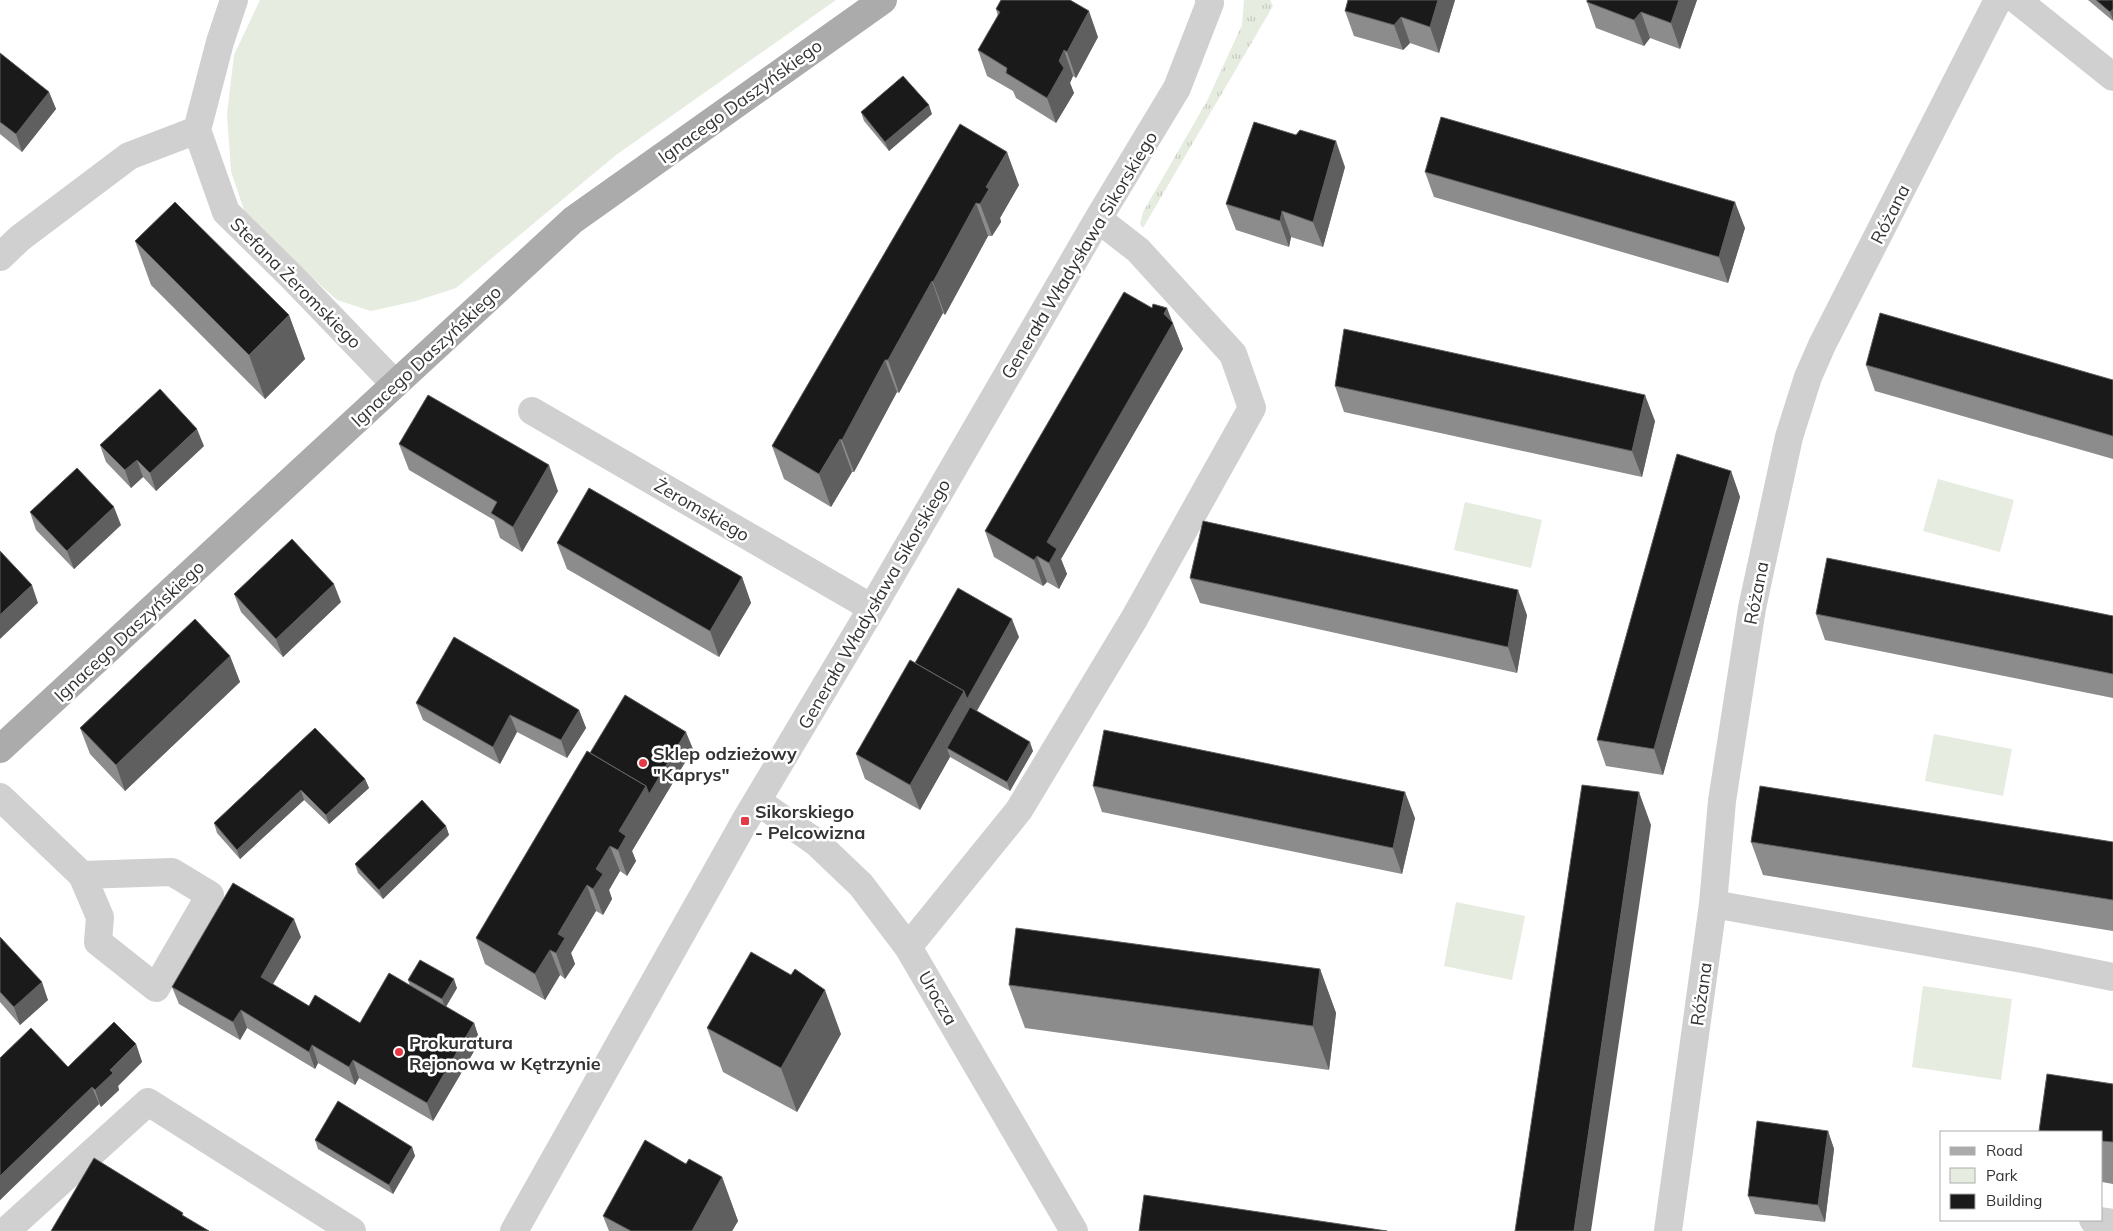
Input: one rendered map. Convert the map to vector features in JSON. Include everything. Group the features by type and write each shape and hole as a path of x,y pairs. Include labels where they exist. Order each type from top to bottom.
{"main road":[{"name":"Ignacego Daszyńskiego","path":"0,750 573,220 883,0"}],"street":[{"path":"0,257 20,238 129,156 197,130 220,42 234,0"},
{"name":"Generała Władysława Sikorskiego","path":"514,1231 757,802 1098,219 1178,88 1210,3 1209,0"},
{"name":"Różana","path":"1668,1231 1714,904 1722,801 1752,608 1789,437 1808,377 1822,345 1998,0"},
{"path":"2017,0 2113,77"},
{"name":"Stefana Żeromskiego","path":"197,130 226,212 293,278 395,384"},
{"path":"908,947 1019,810 1134,619 1252,408 1233,354 1138,250 1098,219"},
{"name":"Żeromskiego","path":"532,411 872,608"},
{"path":"0,797 82,875 100,917 98,942 156,988 210,895 172,872 82,875"},
{"name":"Urocza","path":"757,802 817,843 862,885 908,947 1074,1231"},
{"path":"1714,904 2113,977"},
{"path":"6,1231 148,1102 352,1231"},
{"path":"2100,1221 2113,1223"}],"green space":[{"path":"260,0 836,0 616,155 456,288 416,301 371,311 337,300 247,219 231,171 227,114 234,55"},
{"path":"1244,0 1270,0 1273,6 1143,228 1140,224 1143,212 1207,101 1242,25"},
{"path":"1938,479 2014,500 2000,552 1923,531"},
{"path":"1465,502 1542,520 1531,568 1454,550"},
{"path":"1934,734 2012,749 2003,796 1925,781"},
{"path":"1456,902 1525,916 1512,980 1444,966"},
{"path":"1923,986 2012,999 2001,1080 1912,1067"}],"building":[{"path":"1001,0 1070,0 1089,11 1067,52 1064,50 1059,61 1064,68 1047,98 1006,73 1007,68 978,50 1000,12 996,9"},
{"path":"1348,0 1438,0 1430,27 1401,17 1394,25 1345,11"},
{"path":"1587,0 1679,0 1671,23 1641,12 1634,20 1587,2"},
{"path":"2096,0 2113,0 2113,9 2110,12"},
{"path":"0,53 49,92 16,134 0,122"},
{"path":"903,76 929,105 885,142 861,112"},
{"path":"1441,117 1735,202 1719,257 1425,172"},
{"path":"1254,122 1296,135 1300,130 1336,141 1313,222 1282,211 1280,221 1226,204"},
{"path":"960,124 1007,152 986,187 989,189 980,204 976,203 888,360 885,360 842,440 840,439 819,474 772,446"},
{"path":"175,202 289,315 249,355 135,241"},
{"path":"1124,292 1152,308 1153,304 1167,308 1164,314 1173,323 1047,542 1057,549 1049,563 1037,556 1034,560 985,531"},
{"path":"1880,313 2113,380 2113,436 1866,365"},
{"path":"1344,329 1645,395 1632,451 1335,386"},
{"path":"160,389 197,429 150,473 137,460 125,470 100,445"},
{"path":"428,395 549,465 513,527 491,513 497,502 399,444"},
{"path":"1677,454 1731,471 1654,749 1597,740"},
{"path":"77,468 114,507 67,551 30,512"},
{"path":"589,488 742,577 710,631 557,543"},
{"path":"1203,521 1518,590 1508,647 1190,578"},
{"path":"292,539 334,584 276,639 234,594"},
{"path":"0,551 32,585 0,615"},
{"path":"1827,558 2113,616 2113,674 1816,614"},
{"path":"958,588 1012,619 967,699 964,691 915,663"},
{"path":"195,619 230,656 116,765 80,728"},
{"path":"454,637 579,710 561,740 510,715 493,747 416,703"},
{"path":"910,660 964,691 910,785 856,754"},
{"name":"Sklep odzieżowy \"Kaprys\"","path":"625,695 686,732 649,794 646,786 590,753"},
{"path":"970,707 1030,742 1007,782 947,748"},
{"path":"315,728 365,779 326,815 301,790 237,850 214,823"},
{"path":"1104,730 1405,792 1393,848 1093,786"},
{"path":"587,751 646,786 619,831 626,836 618,850 610,846 596,869 603,874 593,889 587,885 558,934 565,938 556,953 550,950 535,974 476,938"},
{"path":"1582,785 1639,792 1574,1231 1515,1231"},
{"path":"1760,786 2113,842 2113,900 1751,842"},
{"path":"422,800 446,826 379,890 355,864"},
{"path":"233,883 294,919 261,977 309,1006 315,995 360,1023 389,973 474,1023 427,1103 353,1060 349,1067 312,1045 309,1052 241,1010 233,1022 172,987"},
{"path":"1016,928 1320,969 1313,1026 1009,985"},
{"path":"0,937 42,982 14,1007 0,992"},
{"path":"751,952 791,975 795,969 825,990 781,1068 707,1028"},
{"path":"420,960 454,979 442,999 408,980"},
{"path":"114,1022 136,1044 110,1070 113,1073 95,1090 92,1087 0,1176 0,1058 31,1028 68,1067"},
{"path":"2047,1074 2113,1084 2113,1142 2103,1141 2103,1131 2039,1131"},
{"path":"338,1101 412,1147 389,1185 315,1140"},
{"path":"1757,1121 1828,1131 1818,1205 1748,1196"},
{"path":"645,1140 686,1164 689,1159 722,1177 692,1231 631,1231 603,1216"},
{"path":"94,1158 183,1213 182,1215 209,1231 51,1231"},
{"path":"1144,1195 1387,1231 1139,1231"}],"place":[{"name":"Sklep odzieżowy \"Kaprys\"","path":"643,763"},
{"name":"Sikorskiego - Pelcowizna","path":"745,821"},
{"name":"Prokuratura Rejonowa w Kętrzynie","path":"399,1052"}]}
